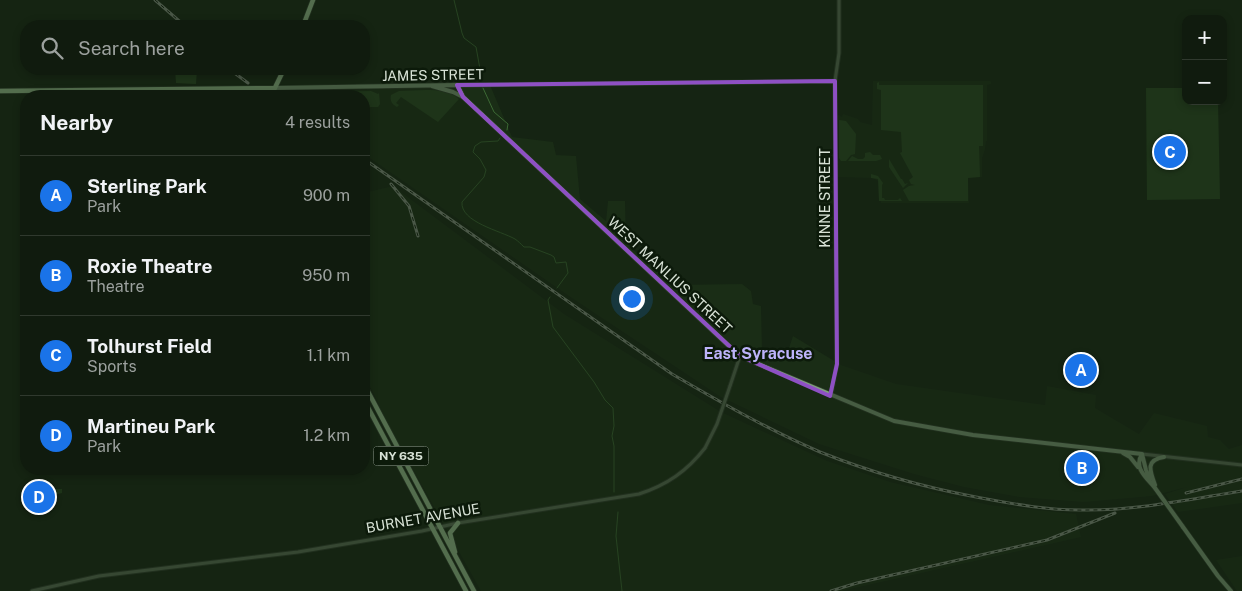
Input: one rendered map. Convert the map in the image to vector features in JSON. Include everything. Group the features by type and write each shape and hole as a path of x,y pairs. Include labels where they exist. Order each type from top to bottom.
{"main road":[{"path":"305,20 313,0"},
{"path":"274,88 281,75"},
{"name":"WEST MANLIUS STREET","path":"432,86 463,97 740,356 830,396 894,421 973,435 1142,454"},
{"name":"JAMES STREET","path":"91,90 457,86"},
{"name":"WEST MANLIUS STREET","path":"457,86 463,97"},
{"name":"JAMES STREET","path":"0,91 20,91"},
{"name":"NY 635","path":"370,395 474,591"},
{"name":"NY 635","path":"370,411 466,591"},
{"path":"1121,452 1130,457 1155,488 1230,591"},
{"path":"1141,471 1138,461 1142,454"},
{"path":"1142,454 1146,470 1155,488"},
{"path":"1155,488 1150,473 1151,465 1155,459 1164,457"},
{"path":"458,523 450,534 459,562"}],"street":[{"name":"KINNE STREET","path":"830,396 837,364 835,81 839,52 838,0"},
{"name":"JAMES STREET","path":"457,86 835,81"},
{"name":"BURNET AVENUE","path":"32,591 99,576 298,552 458,523 639,494 673,479 688,468 705,448 717,424 740,356"},
{"path":"1142,454 1242,466"}],"highlighted area":[{"path":"835,81 837,364 830,396 740,356 463,97 457,85"}],"shaded area":[{"path":"175,75 197,75 196,84 176,83"},
{"path":"873,81 991,82 991,84 987,85 987,141 982,158 982,177 968,177 969,203 881,203 880,182 873,178 837,177 837,114 842,117 843,114 872,125"},
{"path":"879,82 879,85 983,85 983,146 979,146 980,177 968,178 968,201 909,201 903,190 915,185 911,184 909,180 913,177 900,153 902,152 901,132 881,130 881,90 877,89 877,83"},
{"path":"490,85 512,137 553,142 556,155 576,156 580,199 606,221 608,201 625,201 626,243 672,285 742,284 751,291 753,304 761,306 762,349 786,357 793,336 841,365 896,384 1045,405 1047,386 1096,395 1095,408 1139,434 1154,413 1207,426 1208,437 1220,440 1229,449 1242,445 1242,503 1178,512 1165,494 1187,487 1152,496 1084,502 1019,497 964,487 914,474 819,444 721,397 572,298 370,158 370,90 356,90"},
{"path":"1146,88 1182,88 1182,105 1218,105 1220,199 1147,200"},
{"path":"370,91 379,93 380,104 378,107 370,107"},
{"path":"399,91 446,92 459,99 438,122 401,97 396,103 399,105 395,106 391,102 391,95"},
{"path":"839,120 846,121 856,134 855,154 851,155 846,161 841,161 839,158"},
{"path":"870,152 873,155 880,155 882,159 876,161 848,161 852,156 863,159 865,153"},
{"path":"889,159 901,179 905,184 908,183 903,188 889,167"},
{"path":"871,174 878,176 883,183 882,198 885,200 898,200 900,198 902,201 879,201 878,179 871,178"},
{"path":"393,186 564,314 721,412 827,461 890,482 989,505 1076,514 1081,537 841,591 481,591 390,428 370,386 370,192"},
{"path":"1075,359 1089,360 1086,382 1073,380"},
{"path":"31,489 62,489 62,493 32,501"},
{"path":"1242,556 1242,591 1237,591 1216,560"}],"waterway":[{"path":"454,0 464,38 476,47 482,80"},
{"path":"483,88 494,112 508,124 507,130"},
{"path":"500,138 498,141 481,142 475,146 473,152 480,159 486,170 484,177 462,202 463,209 467,215 482,225 515,239 524,247 530,247 551,255 556,263 566,262 568,273 557,288"},
{"path":"550,297 548,300 553,327 605,400 613,408 614,492"},
{"path":"618,512 616,536 622,591"}],"railway":[{"path":"155,0 178,20"},
{"path":"237,75 248,83"},
{"path":"370,163 672,374 763,425 820,452 877,472 936,489 1004,502 1060,509 1107,510 1165,504 1242,491"},
{"path":"391,184 409,206 418,236"},
{"path":"1186,493 1242,479"},
{"path":"831,591 857,583 1047,540 1115,513"}],"place":[{"name":"Tolhurst Field","path":"1170,152"},
{"name":"Sterling Park","path":"1081,370"},
{"name":"Roxie Theatre","path":"1082,468"},
{"name":"Martineu Park","path":"39,497"}],"district":[{"name":"East Syracuse","path":"758,353"}]}
